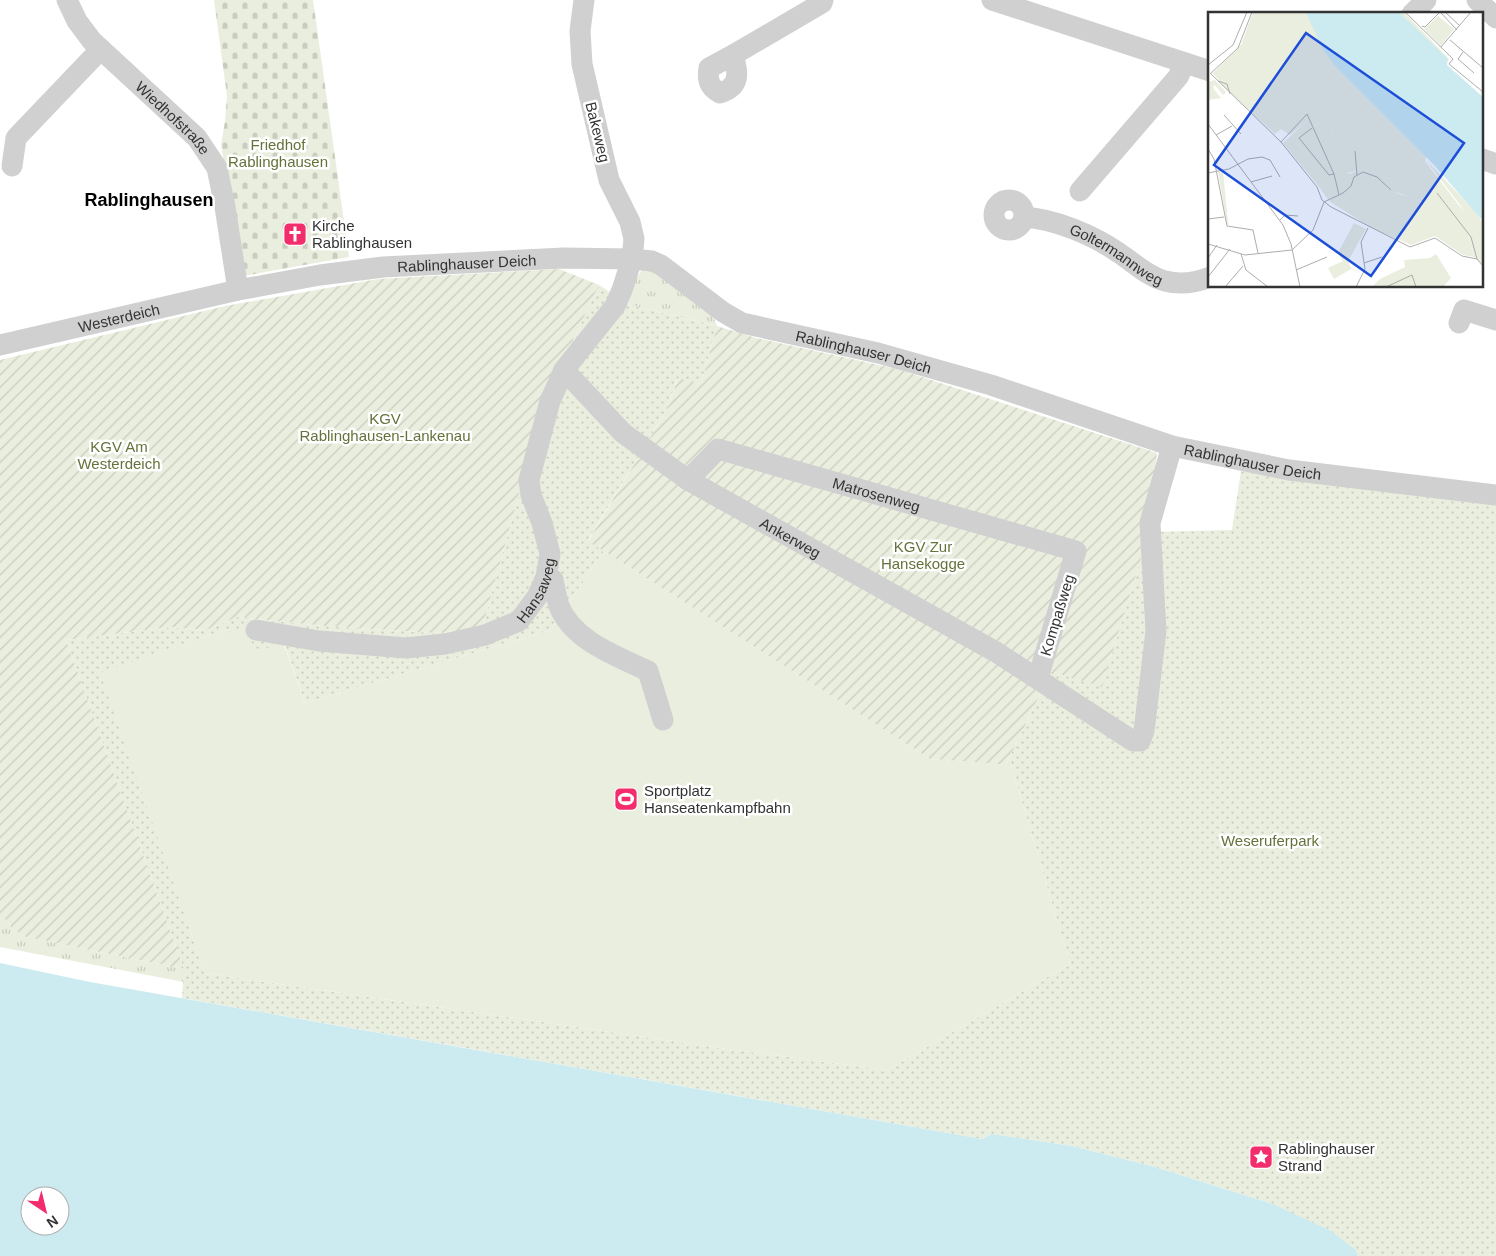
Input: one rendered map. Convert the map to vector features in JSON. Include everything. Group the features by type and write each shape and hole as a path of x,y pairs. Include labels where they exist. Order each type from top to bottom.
{"street":[{"name":"Wiedhofstraße","path":"67,0 84,31 197,138 217,168 238,290"},
{"name":"Bakeweg","path":"584,0 580,31 582,64 609,180 630,222 634,239 632,259"},
{"path":"733,55 822,3 823,0"},
{"path":"992,0 1208,70"},
{"path":"1414,12 1426,0"},
{"path":"1477,0 1496,18"},
{"path":"12,166 16,138 101,49"},
{"path":"1080,191 1178,77 1186,63"},
{"path":"1484,160 1496,164"},
{"name":"Goltermannweg","path":"1024,216 1042,218 1057,223 1104,244 1163,281 1183,284 1208,278"},
{"name":"Rablinghauser Deich","path":"238,290 320,275 384,267 564,258 632,259 652,262 661,265 723,312 742,323 878,353 991,384 1172,446 1289,470 1496,496"},
{"name":"Hansaweg","path":"256,630 319,641 406,648 445,644 485,635 519,621 537,597 546,577 550,554 542,523 531,495 529,480 550,401 564,370 615,306 632,259"},
{"name":"Westerdeich","path":"0,346 238,290"},
{"path":"1459,323 1464,310 1496,320"},
{"name":"Ankerweg","path":"564,370 623,433 688,480 988,647 1132,741 1140,741 1144,731 1156,631 1150,523 1172,446"},
{"name":"Matrosenweg","path":"688,480 718,448 1076,551"},
{"name":"Kompaßweg","path":"1038,678 1076,551"},
{"path":"546,577 552,580 560,607 573,626 592,642 648,671 663,720"}],"green space":[{"name":"Friedhof Rablinghausen","path":"214,0 313,0 349,257 243,276 221,145 227,96"},
{"path":"643,268 653,270 712,313 717,326 630,305 626,302 632,285"},
{"path":"559,269 599,285 545,399 482,629 435,633 326,626 237,617 206,630 170,627 66,640 184,969 26,937 12,929 7,920 0,918 0,360 225,306 378,279"},
{"name":"Weseruferpark","path":"599,285 630,305 717,326 701,384 677,379 667,409 588,540 604,551 551,630 305,703 284,643 256,652 229,629 101,673 205,973 727,1049 887,1070 1070,964 1011,765 1006,765 1040,694 1047,670 1102,686 1149,532 1232,530 1241,471 1496,504 1496,1256 1358,1256 1356,1250 1273,1204 1155,1167 1072,1146 992,1134 982,1139 182,998 184,969 66,640 170,627 206,630 237,617 326,626 435,633 482,629 545,399"},
{"name":"KGV Zur Hansekogge","path":"717,326 756,338 897,369 1157,453 1149,532 1102,687 1047,670 1040,694 1006,765 930,759 588,541 667,409 678,378 701,384"},
{"name":"Sportplatz Hanseatenkampfbahn","path":"604,551 930,759 1011,765 1070,964 887,1070 727,1049 205,973 100,673 229,629 247,631 256,652 283,642 305,703 551,630"},
{"path":"0,918 7,920 12,929 26,937 184,969 184,982 0,947"}],"water":[{"path":"0,963 90,982 982,1139 992,1134 1072,1146 1155,1167 1273,1204 1331,1231 1356,1250 1358,1256 0,1256"}],"place":[{"name":"Kirche Rablinghausen","path":"295,234"},
{"name":"Sportplatz Hanseatenkampfbahn","path":"626,799"},
{"name":"Rablinghauser Strand","path":"1261,1157"}],"district":[{"name":"Rablinghausen","path":"149,200"}],"park label":[{"name":"KGV Rablinghausen-Lankenau","path":"385,426"},
{"name":"KGV Am Westerdeich","path":"119,454"}]}
